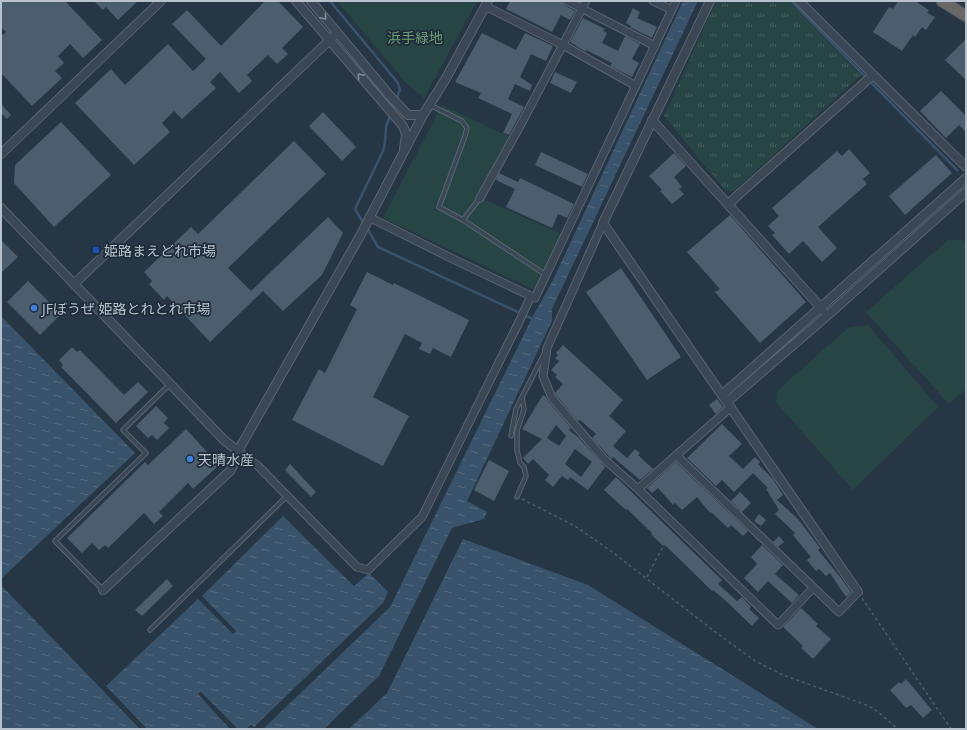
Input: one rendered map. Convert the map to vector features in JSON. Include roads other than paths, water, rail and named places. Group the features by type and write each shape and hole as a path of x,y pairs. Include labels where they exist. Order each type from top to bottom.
{"highway":[{"path":"942,1 966,16"},
{"path":"955,1 966,8"}],"street":[{"path":"1,154 161,1"},
{"path":"296,1 403,126 406,134 404,153"},
{"path":"311,1 390,96 408,115 423,116"},
{"path":"567,1 655,46"},
{"path":"480,198 586,1"},
{"path":"653,1 672,10"},
{"path":"370,217 535,298 676,1"},
{"path":"710,1 603,223 547,348 543,376 552,398 604,459 638,489 778,625 813,588"},
{"path":"799,1 966,166"},
{"path":"103,590 230,471 235,462 238,450 360,236 416,128 445,80 486,3 636,86"},
{"path":"74,284 337,33"},
{"path":"728,204 873,75"},
{"path":"652,120 828,315"},
{"path":"403,126 416,128"},
{"path":"638,489 676,455 820,307 966,178"},
{"path":"727,401 828,315 966,192"},
{"path":"1,208 224,440 257,465 357,567 368,570 422,517 531,296"},
{"path":"603,223 858,592 839,612 676,455"}],"lane":[{"path":"430,106 462,121 467,128 439,207 462,220 546,275"},
{"path":"462,220 480,198"},
{"path":"510,436 516,409 547,348"},
{"path":"103,590 55,541 146,453 123,430 170,384"},
{"path":"517,497 526,476 524,467 520,463 517,450 517,432 524,409 522,397"},
{"path":"150,630 287,496"}],"water":[{"path":"683,1 698,1 552,309 552,321 467,501 487,512 484,519 452,528 379,676 324,729 263,729 390,607 533,316 553,280"},
{"path":"1,316 135,453 1,579"},
{"path":"283,516 354,586 369,573 388,592 383,603 254,727 251,724 247,729 238,729 201,692 198,694 230,729 147,729 106,686 198,599 233,634 236,631 202,596"},
{"path":"463,539 588,585 818,729 349,729 387,693"},
{"path":"1,585 140,729 1,729"}],"waterway":[{"path":"330,1 398,83 400,90 392,110"},
{"path":"791,1 957,170"},
{"path":"364,224 355,209 383,151 386,127 390,115"},
{"path":"367,228 378,247 535,320"}],"place":[{"name":"姫路まえどれ市場","path":"96,250"},
{"name":"JFぼうぜ 姫路とれとれ市場","path":"34,308"},
{"name":"天晴水産","path":"190,459"}],"park label":[{"name":"浜手緑地","path":"415,37"}]}
